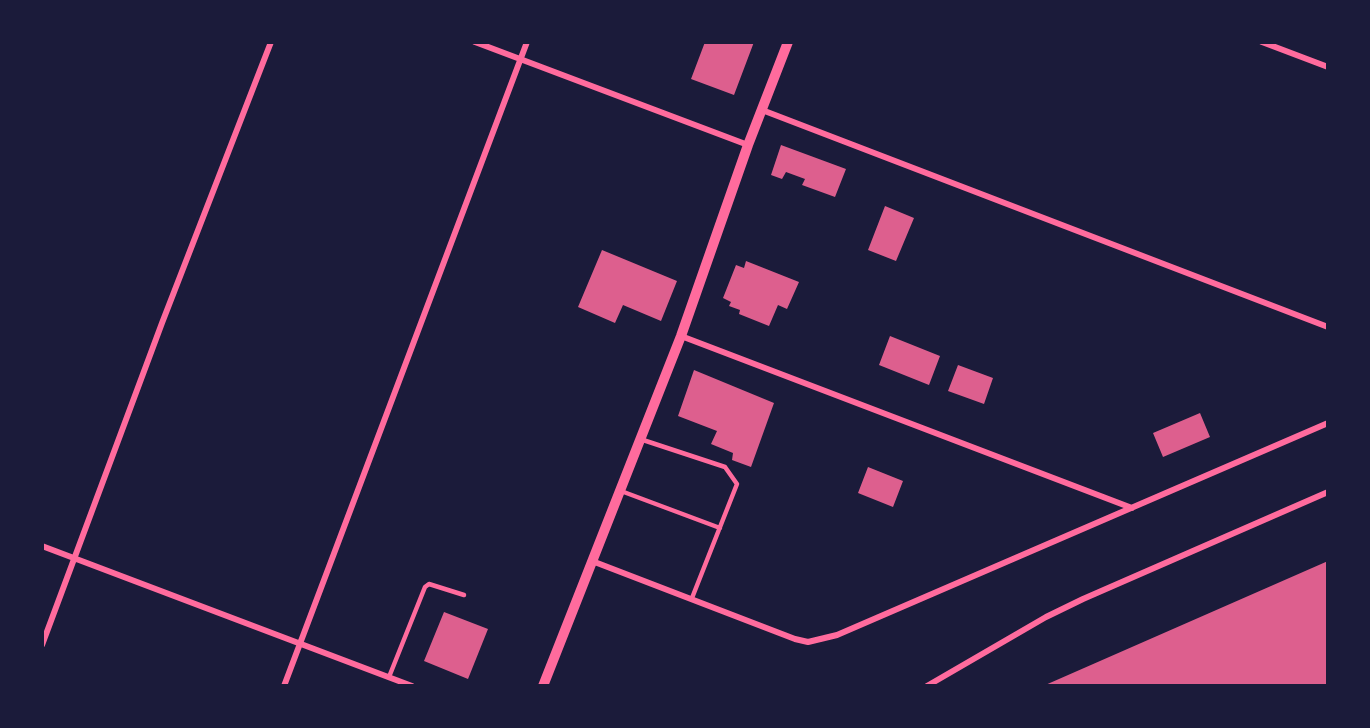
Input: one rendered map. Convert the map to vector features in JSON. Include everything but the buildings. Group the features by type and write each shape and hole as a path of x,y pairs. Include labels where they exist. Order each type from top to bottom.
{"street":[{"path":"42,645 162,323 271,42"},
{"path":"475,42 748,145"},
{"path":"284,686 527,42"},
{"path":"543,686 681,336 748,145 788,42"},
{"path":"1262,42 1328,68"},
{"path":"762,110 1328,327"},
{"path":"681,336 1132,508"},
{"path":"592,561 808,642 837,635 1328,423"},
{"path":"927,686 1074,603 1328,492"},
{"path":"42,546 412,686"}],"lane":[{"path":"640,439 725,467 737,484 692,598"},
{"path":"620,490 720,528"},
{"path":"389,677 425,587 429,584 435,585 465,595"}]}
